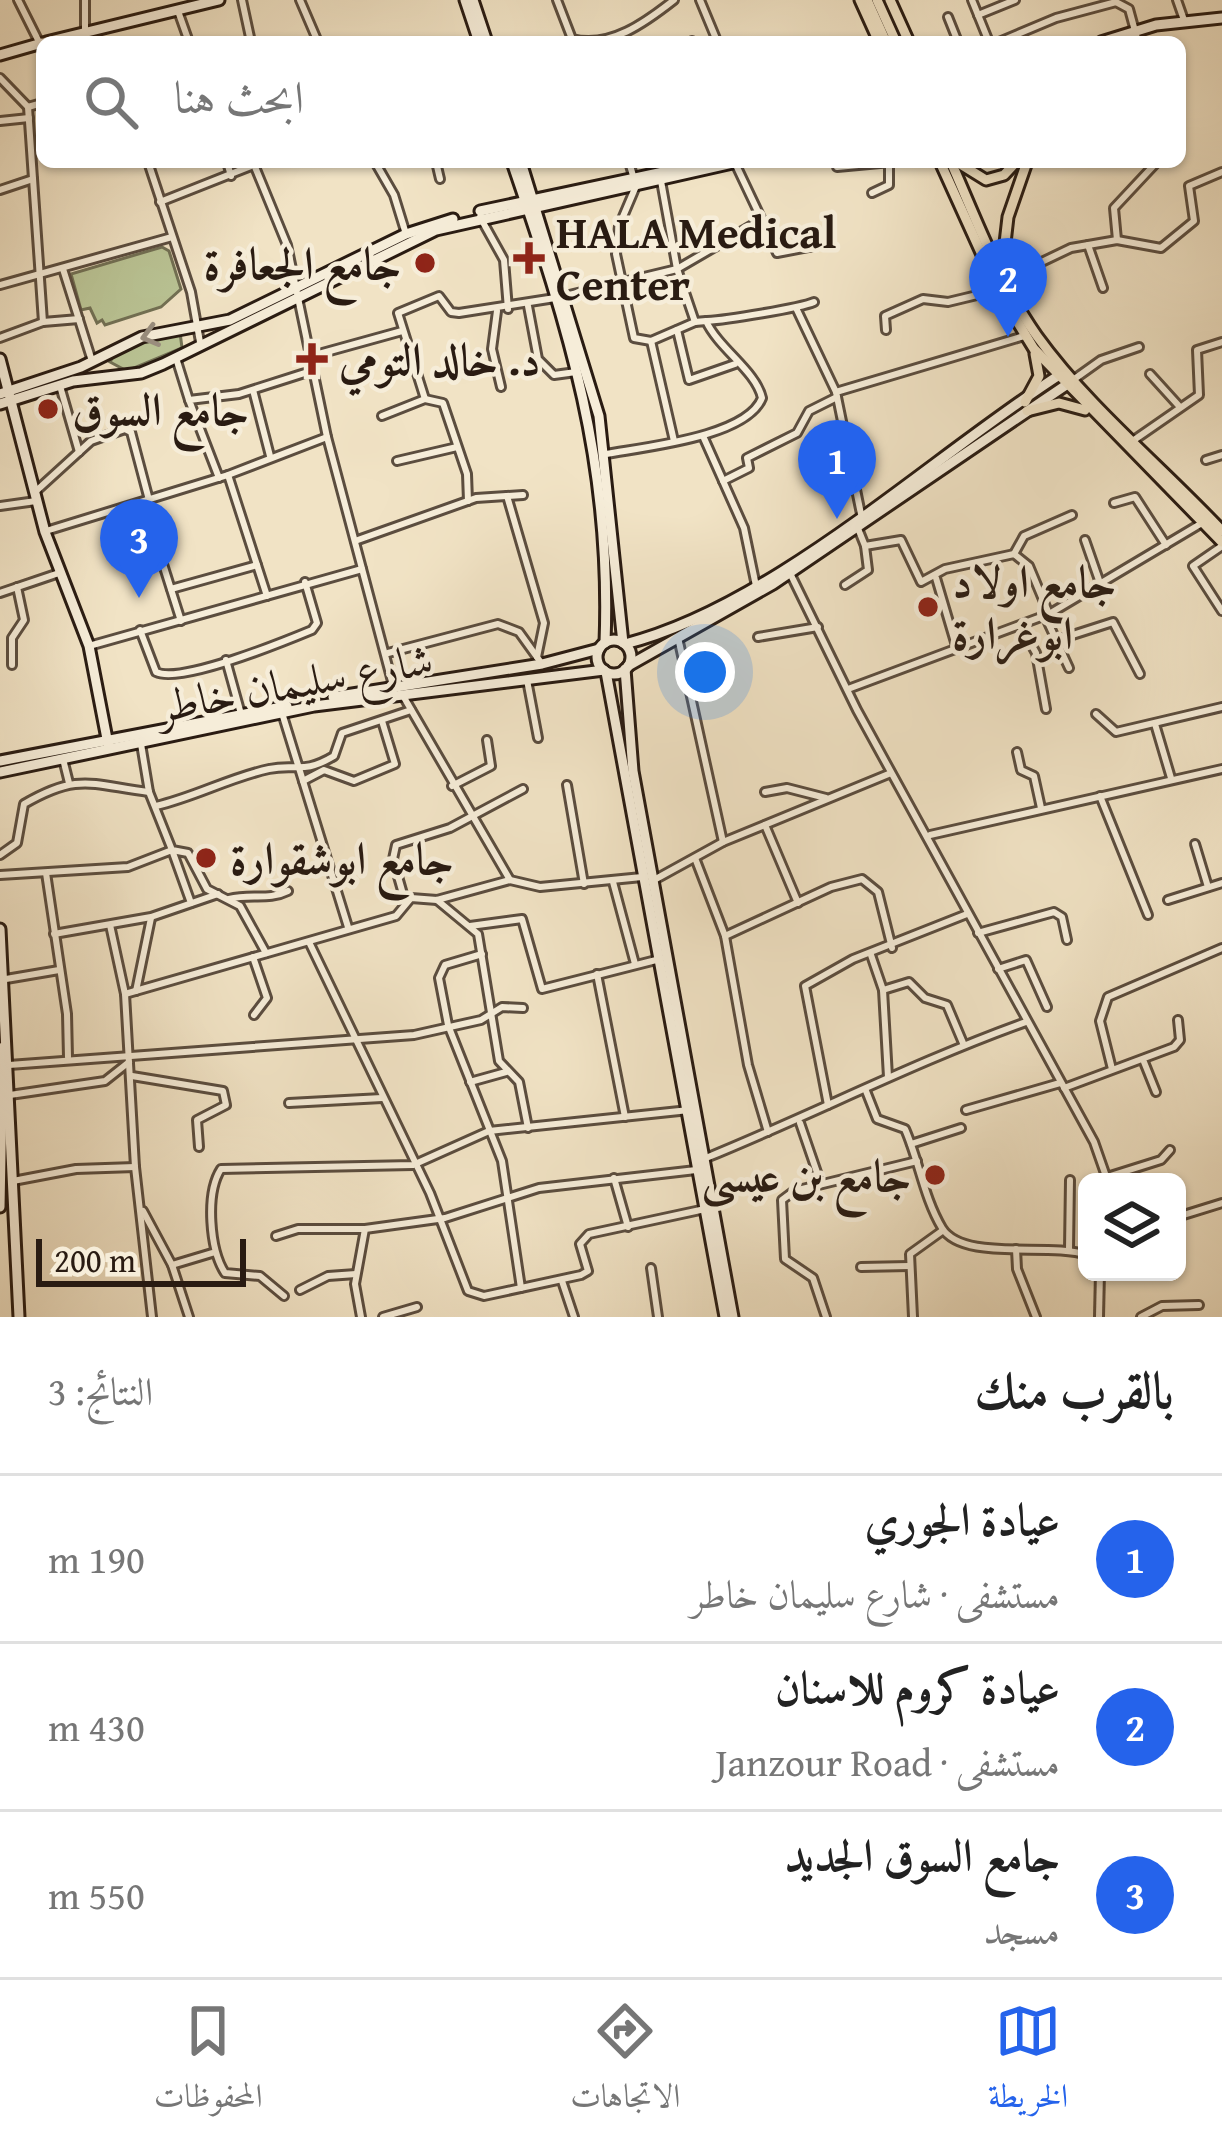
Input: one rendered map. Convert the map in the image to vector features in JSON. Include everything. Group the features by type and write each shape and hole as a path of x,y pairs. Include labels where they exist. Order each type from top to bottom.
{"main road":[{"path":"68,36 219,0"},
{"path":"469,0 481,36"},
{"path":"864,0 880,36"},
{"path":"877,0 893,36"},
{"path":"890,0 906,36"},
{"path":"1137,36 1184,20 1222,18"},
{"path":"0,55 36,45"},
{"path":"518,168 606,454 633,771 648,878 729,1317"},
{"path":"8,395 141,373 406,234 688,168"},
{"path":"635,182 661,181 712,168"},
{"path":"940,168 1034,349 1134,440 1222,531"},
{"path":"940,168 987,267 1065,379 1092,413 1222,544"},
{"path":"956,168 987,267"},
{"path":"965,168 986,180 1010,168"},
{"path":"1001,282 1008,217 1025,168"},
{"path":"0,404 8,395 142,337 230,320 436,230 529,204"},
{"path":"560,297 596,447 605,671 706,1158 729,1317"},
{"path":"1026,406 1039,376 1034,349"},
{"path":"104,354 103,367 112,376"},
{"path":"0,359 45,532 89,646 108,746"},
{"path":"627,668 679,641 857,526 1065,379"},
{"path":"624,644 676,629 788,569 861,514 1026,406 1059,403 1092,413"},
{"name":"شارع سليمان خاطر","path":"0,760 141,744 624,644"},
{"name":"شارع سليمان خاطر","path":"0,772 241,715 398,691 627,668"},
{"path":"0,929 2,1129 20,1317"},
{"path":"0,1207 6,1185 10,1095 4,1070 3,977"}],"street":[{"path":"18,0 39,36"},
{"path":"85,0 85,31"},
{"path":"242,0 250,36"},
{"path":"299,0 315,36"},
{"path":"557,0 571,36"},
{"path":"609,36 627,33 674,0"},
{"path":"700,0 715,36"},
{"path":"972,0 987,36"},
{"path":"978,15 1015,0"},
{"path":"1177,0 1184,20"},
{"path":"1012,36 1116,2 1129,10 1137,36"},
{"path":"177,8 187,36"},
{"path":"948,17 956,36"},
{"path":"110,23 113,36"},
{"path":"0,78 28,107 43,322"},
{"path":"28,107 36,105"},
{"path":"0,121 29,118"},
{"path":"31,128 36,133"},
{"path":"150,168 200,342"},
{"path":"229,168 231,176"},
{"path":"160,202 251,168"},
{"path":"259,168 281,224 327,437 398,691 510,880"},
{"path":"378,168 394,195 406,234"},
{"path":"437,168 440,179"},
{"path":"631,168 635,182 619,226 618,284 634,338 651,341 695,322 757,310 797,310 814,302"},
{"path":"739,168 777,254 818,245"},
{"path":"872,193 889,185 890,168"},
{"path":"1117,240 1114,208 1151,168"},
{"path":"886,330 885,316 901,306 1001,282 1048,256 1117,240 1161,248 1194,221 1189,186 1222,172"},
{"path":"0,190 33,179"},
{"path":"661,181 677,269 695,322"},
{"path":"480,217 504,260 508,309"},
{"path":"425,399 398,313 435,297 443,297 452,313 528,307 677,269 761,218"},
{"path":"0,285 172,237"},
{"path":"1088,245 1103,288"},
{"path":"63,269 92,361"},
{"path":"528,307 540,363 554,375 580,372"},
{"path":"797,310 837,395 861,514"},
{"path":"496,311 492,349 501,387"},
{"path":"0,338 43,322 79,319"},
{"path":"606,454 703,436 752,413 761,403 760,388 735,364 706,321"},
{"path":"677,330 688,380 735,364"},
{"path":"308,357 402,331"},
{"path":"723,482 749,468 747,458 797,433 809,411 837,395 1024,335"},
{"path":"651,341 674,441"},
{"path":"1134,440 1200,394 1198,348 1222,342"},
{"path":"1065,379 1139,347"},
{"path":"176,358 219,478"},
{"path":"189,400 253,390 311,371"},
{"path":"1150,374 1179,406"},
{"path":"60,384 79,452"},
{"path":"253,390 271,458"},
{"path":"382,416 425,399 446,406 467,473 468,501"},
{"path":"0,506 35,497 79,452 113,430 129,430 181,621"},
{"path":"703,436 744,529 757,586"},
{"path":"45,532 228,475 327,437"},
{"path":"397,461 457,447"},
{"path":"1206,460 1222,455"},
{"path":"228,475 267,596"},
{"path":"355,541 468,501 524,495"},
{"path":"507,496 544,623 539,661"},
{"path":"1114,503 1135,497 1166,546"},
{"path":"1015,554 1024,536 1072,515"},
{"path":"848,689 1047,615 1204,521"},
{"path":"845,585 868,570 866,546 857,526"},
{"path":"866,546 897,538 918,580 936,578 945,569 1015,554"},
{"path":"1085,540 1101,586"},
{"path":"1222,544 1192,566 1222,611"},
{"path":"1015,554 1028,566 1070,668"},
{"path":"171,589 257,565"},
{"path":"89,646 362,569"},
{"path":"788,569 1105,1173"},
{"path":"0,593 62,573"},
{"path":"936,578 957,650"},
{"path":"140,630 152,666 162,676 226,660 315,627 305,582"},
{"path":"12,665 12,638 24,620 17,587"},
{"path":"1057,640 1112,622 1140,674"},
{"path":"388,653 498,624 519,632 539,661"},
{"path":"1021,626 1036,653 1046,709"},
{"path":"758,637 818,627"},
{"path":"679,641 723,842"},
{"path":"226,660 241,715"},
{"path":"526,676 538,738"},
{"path":"1096,714 1110,731 1222,707"},
{"path":"302,776 334,756 342,733 411,710"},
{"path":"283,713 348,927"},
{"path":"156,806 273,768 302,776 329,770 354,781 394,764 381,720"},
{"path":"1155,724 1171,778"},
{"path":"452,786 491,766 487,740"},
{"path":"141,744 149,792 191,904"},
{"path":"1017,752 1021,770 1034,776 1042,808"},
{"path":"63,759 69,783"},
{"path":"930,835 1222,769"},
{"path":"436,900 510,880 531,887 648,878 891,773"},
{"path":"0,855 17,843 24,804 69,783 109,782 149,792"},
{"path":"567,785 584,884"},
{"path":"406,901 393,859 396,845 471,819 523,789"},
{"path":"764,792 800,790 826,798"},
{"path":"1100,796 1148,915"},
{"path":"766,825 799,903"},
{"path":"1196,844 1208,886"},
{"path":"0,874 128,867 172,850 188,853 202,882 239,906 266,953"},
{"path":"695,858 725,936 748,1065 769,1132"},
{"path":"46,873 68,1057"},
{"path":"725,936 855,879 869,881 878,892 892,948"},
{"path":"613,882 635,964"},
{"path":"1168,900 1222,883"},
{"path":"229,899 253,893 271,898 288,891"},
{"path":"54,934 151,917 218,894"},
{"path":"125,994 396,916 406,901 419,896 436,900 470,926 482,954 491,1017 506,1072 519,1082 529,1128"},
{"path":"978,934 1054,912 1062,917 1067,940"},
{"path":"828,1105 805,986 967,914"},
{"path":"136,991 151,917"},
{"path":"470,926 523,920 542,989 660,959"},
{"path":"110,925 125,994 152,1317"},
{"path":"309,942 468,1291 484,1296 562,1280 587,1270 580,1244 584,1237 707,1209"},
{"path":"1112,1069 1100,1021 1108,998 1222,948"},
{"path":"482,954 442,968 448,1025 502,1161 521,1288"},
{"path":"871,955 883,990 888,1077"},
{"path":"253,956 267,998 254,1015"},
{"path":"998,969 1026,960 1047,1007"},
{"path":"3,977 59,970"},
{"path":"597,973 625,1118"},
{"path":"883,990 909,982 925,998 947,1005 963,1045"},
{"path":"4,1070 68,1057 129,1058 353,1036 414,1035 491,1017 502,1007 523,1007"},
{"path":"966,1110 1143,1061 1178,1044 1178,1020"},
{"path":"706,1158 800,1123 888,1077 1026,1022"},
{"path":"10,1095 104,1081 129,1058"},
{"path":"1143,1061 1156,1092"},
{"path":"470,1082 506,1072"},
{"path":"132,1076 223,1090 226,1105 197,1120 199,1147"},
{"path":"866,1090 877,1119 902,1126 943,1231 962,1246 1078,1252"},
{"path":"289,1103 382,1098"},
{"path":"284,1296 260,1276 225,1273 212,1253 214,1182 221,1169 413,1165 489,1131 689,1110"},
{"path":"800,1123 821,1184"},
{"path":"911,1144 961,1128"},
{"path":"1127,1173 1161,1160 1170,1150"},
{"path":"826,1317 817,1284 785,1259 780,1213 787,1195 916,1161"},
{"path":"6,1185 84,1168 136,1167"},
{"path":"276,1236 298,1229 365,1229 438,1218 505,1197 614,1178 700,1170"},
{"path":"614,1178 628,1227"},
{"path":"1069,1249 1070,1180"},
{"path":"1186,1214 1222,1203"},
{"path":"140,1205 172,1265 189,1317"},
{"path":"361,1317 356,1274 365,1229"},
{"path":"913,1317 916,1294 909,1266 913,1251 943,1231"},
{"path":"1016,1249 1017,1269 1036,1317"},
{"path":"172,1265 212,1253"},
{"path":"861,1267 909,1266"},
{"path":"651,1268 658,1317"},
{"path":"300,1290 328,1276 356,1274"},
{"path":"562,1280 574,1317"},
{"path":"1099,1317 1100,1281"},
{"path":"1141,1317 1162,1306 1199,1305"},
{"path":"383,1317 416,1307"}],"green space":[{"path":"162,247 169,251 181,289 161,307 105,325 102,320 97,323 90,308 81,310 71,274"},
{"path":"180,332 182,348 127,371 110,362 118,348"}],"place":[{"name":"HALA Medical Center","path":"529,258"},
{"name":"جامع الجعافرة","path":"425,263"},
{"name":"عيادة كروم للاسنان","path":"1008,337"},
{"name":"د. خالد التومي","path":"312,359"},
{"name":"جامع السوق","path":"48,409"},
{"name":"عيادة الجوري","path":"837,519"},
{"name":"جامع السوق الجديد","path":"139,598"},
{"name":"جامع اولاد ابوغرارة","path":"928,607"},
{"name":"جامع ابوشقوارة","path":"206,858"},
{"name":"جامع بن عيسى","path":"935,1175"}]}
